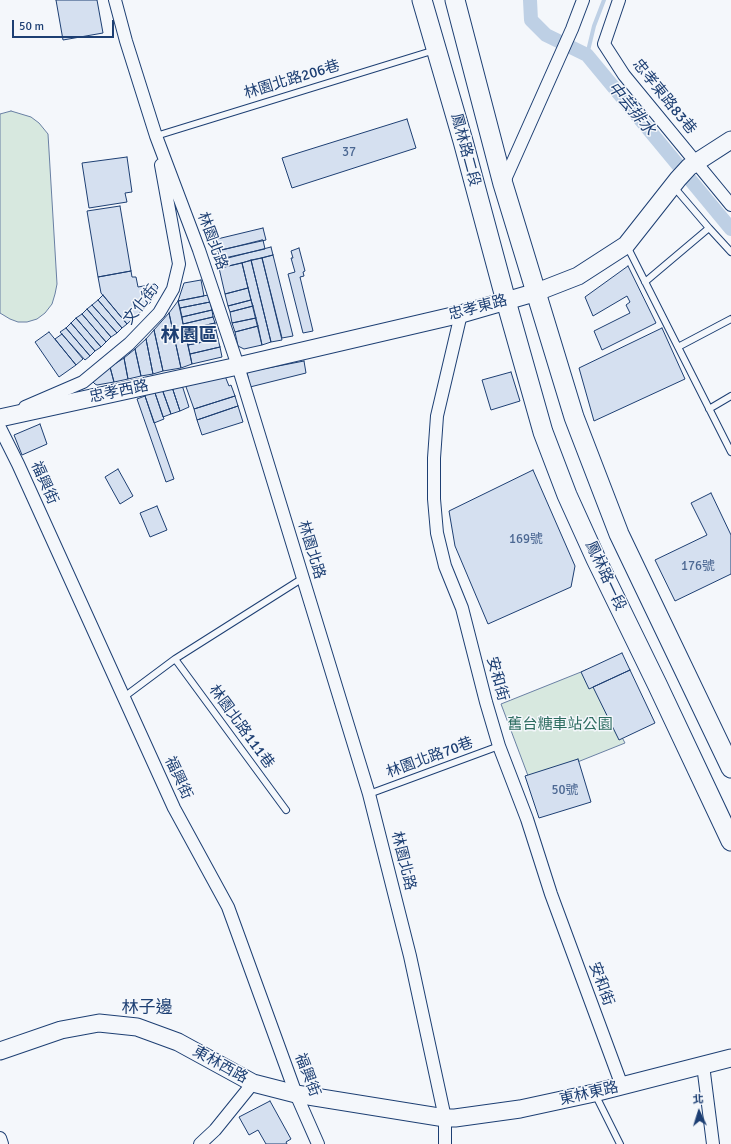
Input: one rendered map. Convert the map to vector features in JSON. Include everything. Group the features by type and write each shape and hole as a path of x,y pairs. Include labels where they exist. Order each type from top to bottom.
{"main road":[{"name":"鳳林路二段","path":"422,0 463,140 506,301"},
{"name":"鳳林路二段","path":"455,0 503,184 537,292"},
{"name":"鳳林路一段","path":"537,292 574,417 619,534 728,756"},
{"name":"鳳林路一段","path":"506,301 542,432 567,495 599,566 731,841"}],"street":[{"name":"林園北路","path":"115,0 126,41 156,136 199,250 238,366 369,794 410,956 445,1118 445,1144"},
{"path":"503,184 569,36 583,0"},
{"name":"忠孝東路83巷","path":"619,0 604,44 684,173 731,205"},
{"name":"文化街","path":"0,418 83,382 129,344 159,313 173,289 178,264 156,136"},
{"name":"忠孝東路","path":"238,366 461,314 537,292 578,276 626,245 684,173 731,140"},
{"name":"安和街","path":"461,314 437,416 434,458 434,499 437,532 445,566 462,608 499,746 526,819 551,894 622,1086"},
{"name":"忠孝西路","path":"0,418 238,366"},
{"name":"福興街","path":"0,428 18,464 174,808 228,907 296,1094 318,1144"},
{"name":"東林西路","path":"0,1051 61,1030 99,1023 136,1027 178,1042 254,1083 296,1094 445,1118"},
{"name":"東林東路","path":"445,1118 520,1109 594,1093 731,1058"},
{"path":"703,1065 713,1144"},
{"path":"200,1144 215,1130 254,1083"},
{"path":"0,1138 2,1144"}],"lane":[{"name":"林園北路206巷","path":"156,136 436,49"},
{"path":"684,173 709,228 731,252"},
{"path":"645,282 709,228"},
{"path":"626,245 731,452"},
{"path":"678,347 731,319"},
{"path":"709,409 731,396"},
{"path":"124,697 175,659 303,578"},
{"name":"林園北路111巷","path":"175,659 286,810"},
{"name":"林園北路70巷","path":"369,794 499,746"},
{"path":"594,1093 620,1144"}],"green space":[{"path":"11,111 31,117 39,123 48,134 57,284 52,304 45,313 37,319 27,322 18,322 0,313 0,114"},
{"name":"舊台糖車站公園","path":"586,670 625,743 530,781 501,704"}],"building":[{"path":"56,0 97,0 103,33 63,40"},
{"path":"407,119 416,148 292,188 282,158"},
{"path":"127,157 132,192 125,193 127,202 89,208 82,163"},
{"path":"120,206 131,271 98,277 87,211"},
{"path":"263,228 266,240 216,251 213,240"},
{"path":"263,240 265,249 220,259 218,251"},
{"path":"271,247 273,255 225,267 224,259"},
{"path":"299,248 305,271 303,272 304,276 300,277 313,331 303,333 288,274 295,272 291,258 293,258 291,251"},
{"path":"273,255 293,336 282,338 262,258"},
{"path":"262,258 282,340 271,342 251,260"},
{"path":"251,260 271,342 262,345 242,263"},
{"path":"242,263 248,288 225,294 219,268"},
{"path":"628,266 656,323 602,350 594,331 630,313 626,305 630,302 627,296 593,316 585,297"},
{"path":"131,271 132,277 136,277 138,287 155,284 158,287 150,303 127,324 101,293 98,277"},
{"path":"201,280 204,296 178,301 184,283"},
{"path":"248,288 251,300 228,306 225,294"},
{"path":"103,295 127,324 122,328 98,300"},
{"path":"208,295 210,302 180,308 178,301"},
{"path":"98,300 122,328 117,333 92,305"},
{"path":"251,300 253,306 230,312 228,306"},
{"path":"178,301 192,364 181,368 169,313"},
{"path":"210,302 212,310 182,317 180,308"},
{"path":"92,305 117,333 111,337 87,309"},
{"path":"253,306 256,318 232,323 230,312"},
{"path":"87,309 111,337 106,342 82,314"},
{"path":"212,310 213,317 183,324 182,317"},
{"path":"169,313 181,368 163,371 154,330"},
{"path":"82,314 106,342 101,347 76,318"},
{"path":"213,317 215,323 185,330 183,324"},
{"path":"76,318 101,347 95,351 71,323"},
{"path":"256,318 258,326 235,332 232,323"},
{"path":"71,323 95,351 90,356 66,328"},
{"path":"215,323 216,330 186,337 185,330"},
{"path":"258,326 262,345 244,349 238,346 235,332"},
{"path":"66,328 90,356 85,360 60,332"},
{"path":"662,328 685,379 594,421 579,368"},
{"path":"154,330 163,371 153,374 146,339"},
{"path":"216,330 218,339 188,345 186,337"},
{"path":"49,332 76,365 59,377 35,342"},
{"path":"62,334 83,359 76,365 55,339"},
{"path":"146,339 153,374 141,376 135,349"},
{"path":"218,339 220,347 190,354 188,345"},
{"path":"220,347 222,357 192,364 190,354"},
{"path":"135,349 141,376 128,379 124,358"},
{"path":"124,358 128,379 114,382 110,367"},
{"path":"304,361 306,373 250,387 247,372"},
{"path":"110,367 114,382 97,385 93,382 94,380"},
{"path":"511,372 520,401 491,410 482,380"},
{"path":"225,376 229,386 231,385 235,396 194,409 185,384"},
{"path":"182,385 189,407 180,411 172,387"},
{"path":"172,387 180,411 171,414 162,389"},
{"path":"162,389 171,414 163,417 154,390"},
{"path":"154,390 164,419 154,423 144,393"},
{"path":"145,396 174,479 166,482 137,399"},
{"path":"235,396 238,406 197,420 194,409"},
{"path":"238,406 243,422 202,435 197,420"},
{"path":"40,424 47,444 22,455 14,435"},
{"path":"118,469 133,496 120,504 105,477"},
{"path":"533,470 575,566 571,587 488,624 455,546 449,511"},
{"path":"711,493 731,535 731,574 675,601 655,560 707,535 691,503"},
{"path":"157,506 167,530 150,537 140,513"},
{"path":"622,653 630,670 589,689 581,672"},
{"path":"630,670 655,723 619,740 593,687"},
{"path":"578,759 591,802 539,818 525,776"},
{"path":"270,1101 291,1139 286,1142 287,1144 266,1144 258,1130 249,1135 239,1117"}],"waterway":[{"name":"中芸排水","path":"530,0 531,20 546,35 587,55 731,229"},
{"path":"587,55 594,26 604,0"}],"district":[{"name":"林園區","path":"189,336"},
{"name":"林子邊","path":"147,1009"}]}
